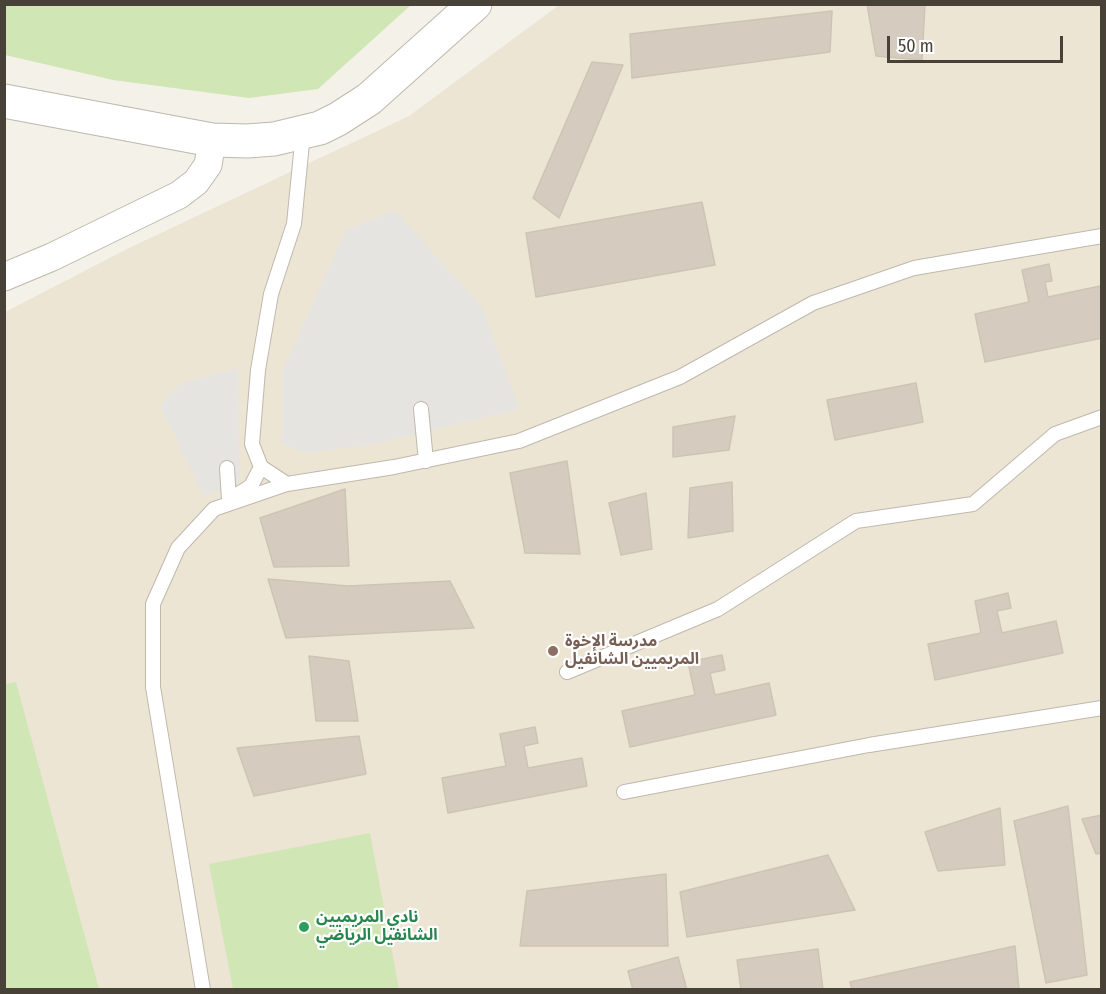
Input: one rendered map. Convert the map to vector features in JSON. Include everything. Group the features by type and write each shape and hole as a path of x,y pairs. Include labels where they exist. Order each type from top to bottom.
{"street":[{"path":"4,101 212,140 274,139 320,128 369,99 475,4"},
{"path":"4,277 52,257 179,195 196,182 208,165 212,140"}],"lane":[{"path":"288,484 261,467 252,444 258,370 271,294 294,224 303,132"},
{"path":"214,509 288,484 426,461 519,441 680,377 813,303 914,268 1101,236"},
{"path":"421,409 426,461"},
{"path":"567,672 718,609 856,521 973,504 1055,434 1101,417"},
{"path":"203,990 153,687 153,604 178,548 214,509 251,486 261,467"},
{"path":"227,468 229,500"},
{"path":"624,792 869,745 1101,708"}],"shaded area":[{"name":"مدرسة الإخوة المريميين الشانفيل","path":"559,5 1101,5 1101,989 5,990 5,312 129,248 409,116"},
{"path":"395,210 483,309 519,409 374,444 307,453 282,443 283,370 346,230"},
{"path":"238,368 240,482 204,496 160,405 180,384"}],"green space":[{"path":"5,4 411,5 318,89 249,98 113,80 5,55"},
{"path":"16,682 99,989 5,989 4,684"},
{"name":"نادي المريميين الشانفيل الرياضي","path":"370,833 399,989 233,989 209,864"}],"building":[{"path":"867,4 925,4 922,60 876,56"},
{"path":"832,11 830,52 632,78 630,34"},
{"path":"592,62 623,65 559,218 533,198"},
{"path":"702,202 715,265 536,297 526,233"},
{"path":"1049,264 1052,281 1045,282 1048,297 1100,286 1102,338 985,362 975,314 1029,302 1022,270"},
{"path":"916,383 923,422 835,440 827,400"},
{"path":"735,416 729,450 673,457 673,427"},
{"path":"567,461 580,554 525,553 510,473"},
{"path":"732,482 733,531 688,538 690,488"},
{"path":"345,489 349,566 274,567 260,518"},
{"path":"646,493 652,549 621,555 609,503"},
{"path":"268,579 348,586 450,581 474,628 286,638"},
{"path":"1008,593 1011,608 997,611 1002,633 1056,621 1063,653 935,680 928,644 981,633 975,601"},
{"path":"722,655 725,670 710,673 715,695 769,683 776,715 630,747 622,711 695,695 688,662"},
{"path":"309,656 349,661 358,721 316,721"},
{"path":"535,727 538,743 524,746 528,768 582,758 587,786 448,813 442,778 506,766 500,734"},
{"path":"359,736 366,774 254,796 237,748"},
{"path":"1068,806 1087,975 1046,983 1014,821"},
{"path":"1000,808 1005,865 938,871 925,832"},
{"path":"1102,815 1102,853 1096,854 1082,819"},
{"path":"828,855 855,910 687,937 680,892"},
{"path":"666,874 668,946 520,946 527,891"},
{"path":"1015,946 1019,990 852,990 850,982"},
{"path":"818,949 823,990 741,990 737,960"},
{"path":"678,957 687,990 633,990 628,971"}],"place":[{"name":"مدرسة الإخوة المريميين الشانفيل","path":"553,651"},
{"name":"نادي المريميين الشانفيل الرياضي","path":"304,927"}]}
